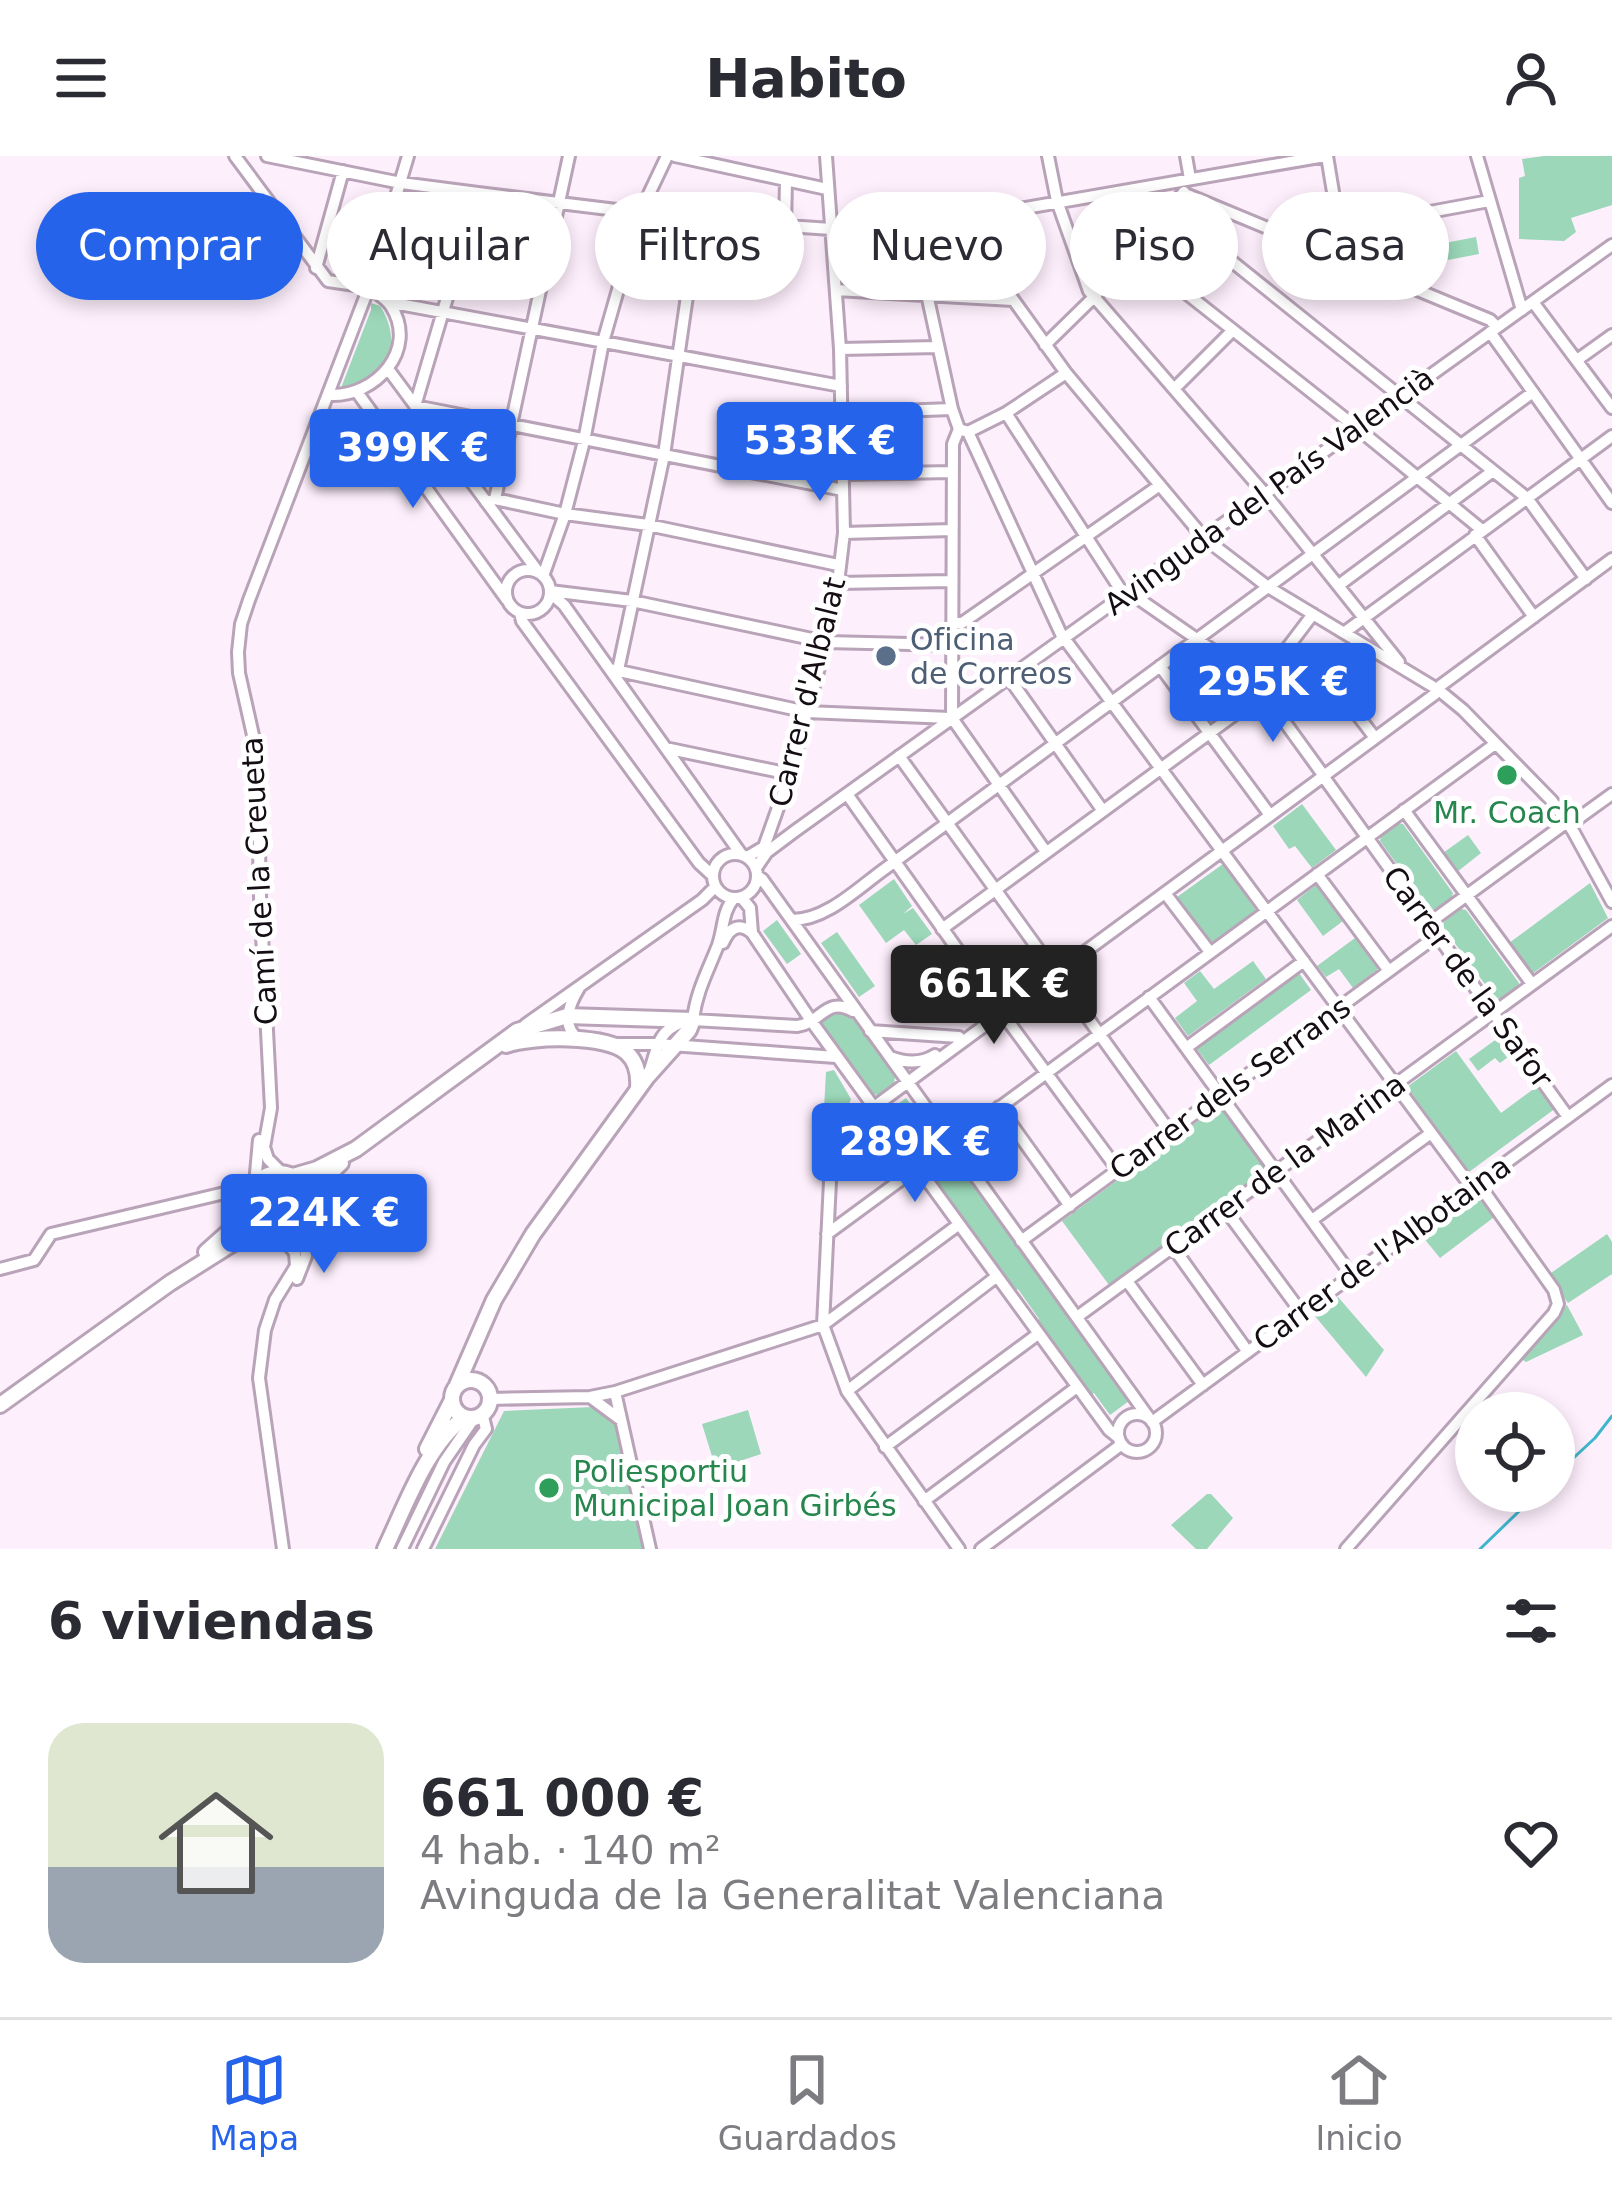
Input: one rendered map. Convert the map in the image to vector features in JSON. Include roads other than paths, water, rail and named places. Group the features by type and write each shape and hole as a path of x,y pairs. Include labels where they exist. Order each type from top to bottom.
{"main road":[{"path":"309,1200 356,1149 517,1031 567,1016 688,1021 684,1036 665,1045 513,1265 424,1455 386,1549"},
{"path":"487,1054 530,1038 612,1044 631,1056 642,1082"},
{"path":"170,1283 234,1227 264,1177 317,1169 356,1149"},
{"path":"0,1406 170,1283 243,1237 293,1230 303,1222 308,1212 306,1189 287,1175"},
{"path":"251,1195 252,1218 272,1232"},
{"path":"417,1480 450,1429 478,1411 485,1387 474,1351"},
{"path":"455,1393 469,1380 481,1383"},
{"path":"455,1393 456,1410 478,1411"}],"street":[{"path":"235,156 327,280"},
{"path":"247,173 248,156"},
{"path":"267,156 470,192"},
{"path":"359,175 361,156"},
{"name":"Camí de la Creueta","path":"397,192 408,156"},
{"path":"561,192 568,156"},
{"path":"651,192 671,156 827,188"},
{"name":"Carrer d'Albalat","path":"826,156 828,198"},
{"path":"1048,156 1070,239"},
{"path":"1183,192 1188,186 1186,156"},
{"path":"1046,203 1188,186 1326,156 1332,192"},
{"path":"1477,156 1527,306 1577,360 1612,408"},
{"path":"316,268 343,171"},
{"path":"786,181 786,192"},
{"path":"1188,186 1262,220"},
{"path":"1449,208 1489,200"},
{"name":"Avinguda del País Valencià","path":"750,864 1612,245"},
{"path":"1238,267 1527,498 1586,579"},
{"name":"Camí de la Creueta","path":"287,1175 271,1164 264,1147 271,1108 257,753 239,673 238,646 242,624 364,300"},
{"path":"329,395 357,392 388,368 398,338 396,319 385,300"},
{"path":"415,406 447,300"},
{"path":"491,500 538,300"},
{"path":"541,575 565,514 615,300"},
{"path":"615,670 664,454 686,300"},
{"name":"Carrer d'Albalat","path":"750,864 764,847 790,774 838,583 844,533 837,300"},
{"path":"928,300 952,409 1064,638 1554,1291 1558,1304 1554,1312 1346,1549"},
{"path":"1012,300 1066,373 1204,538 1268,586 1463,710 1552,801 1612,902"},
{"path":"1045,345 1091,300"},
{"path":"1097,300 1265,494 1405,669"},
{"path":"1193,300 1357,428 1479,533 1534,616"},
{"path":"1443,300 1490,320 1533,392 1610,496"},
{"path":"388,302 842,386"},
{"path":"1175,388 1232,331"},
{"path":"1577,360 1612,335"},
{"path":"840,349 938,347"},
{"path":"357,392 720,893 738,898 749,908 752,933 836,1057 1109,1430 1136,1452 1148,1448 1155,1438 1151,1420 615,670 550,592 491,500 388,368"},
{"path":"1046,852 952,718 953,444 964,430 1006,413 1066,373"},
{"path":"793,920 821,914 1533,392"},
{"path":"415,406 843,490"},
{"path":"842,413 952,409"},
{"name":"Carrer de la Safor","path":"1006,413 1085,536 1128,592 1263,688 1568,1117"},
{"path":"1345,632 1612,436"},
{"path":"1339,585 1493,471"},
{"path":"842,474 953,472"},
{"path":"952,623 962,623 1160,485"},
{"path":"491,500 649,525 838,565"},
{"path":"844,533 952,530"},
{"path":"959,1549 847,1390 823,1324 832,1140 1053,971 1612,560"},
{"path":"507,600 507,586 514,575 524,571 541,575"},
{"path":"838,583 951,581"},
{"path":"520,613 540,611 550,592"},
{"path":"550,592 632,601 826,642 950,645"},
{"path":"1263,688 1262,680 1313,614"},
{"path":"942,929 1263,688 1312,660 1372,734"},
{"path":"1160,666 1267,811"},
{"path":"615,670 807,712 952,718"},
{"path":"1009,678 1102,811"},
{"path":"1053,971 1436,690"},
{"path":"827,1234 1496,743"},
{"path":"667,748 790,774"},
{"path":"899,756 1170,1132"},
{"path":"847,794 1118,1171"},
{"path":"1429,923 1612,794"},
{"path":"1404,810 1532,984"},
{"path":"774,824 786,832 795,831"},
{"path":"517,1031 702,900 722,858 750,864"},
{"path":"750,864 752,890 727,907 688,1021 797,1026 835,1006 861,1016"},
{"path":"1317,874 1389,970"},
{"path":"1165,893 1210,952"},
{"name":"Carrer de la Marina","path":"1077,1317 1612,926"},
{"path":"703,979 731,930 740,927 752,933"},
{"name":"Carrer dels Serrans","path":"1021,1241 1438,935"},
{"path":"1186,1048 1304,961"},
{"path":"579,1040 571,1033 567,1016 581,986"},
{"path":"1150,997 1352,1276"},
{"path":"887,1055 907,1062 931,1058 1000,1011"},
{"path":"870,1031 959,1037"},
{"path":"612,1044 836,1057"},
{"name":"Carrer de l'Albotaina","path":"1151,1420 1612,1085"},
{"path":"849,1123 860,1091"},
{"name":"Camí de la Creueta","path":"251,1195 270,1096"},
{"path":"999,1107 1070,1205"},
{"path":"1312,1220 1431,1133"},
{"path":"0,1269 34,1260 51,1234 233,1191 251,1195"},
{"path":"1226,1209 1301,1312"},
{"path":"270,1315 303,1266 303,1222"},
{"path":"402,1549 444,1462 478,1411 615,1392 823,1324 958,1225"},
{"path":"272,1232 296,1253 296,1266 275,1300 262,1341 259,1378 283,1549"},
{"path":"1173,1247 1248,1352"},
{"path":"847,1390 996,1277"},
{"path":"1126,1281 1203,1384"},
{"path":"885,1447 1038,1334"},
{"path":"924,1501 1077,1387"},
{"path":"615,1392 650,1549"},
{"path":"590,1397 621,1420"},
{"path":"424,1549 486,1429 478,1411"},
{"path":"1121,1441 1120,1426 1127,1417 1138,1414 1151,1420"},
{"path":"981,1549 1121,1441"}],"waterway":[{"path":"1575,1457 1612,1416"},
{"path":"1480,1549 1518,1512"}],"place":[{"name":"Oficina de Correos","path":"886,656"},
{"name":"Mr. Coach","path":"1507,775"},
{"name":"Poliesportiu Municipal Joan Girbés","path":"549,1488"}]}
